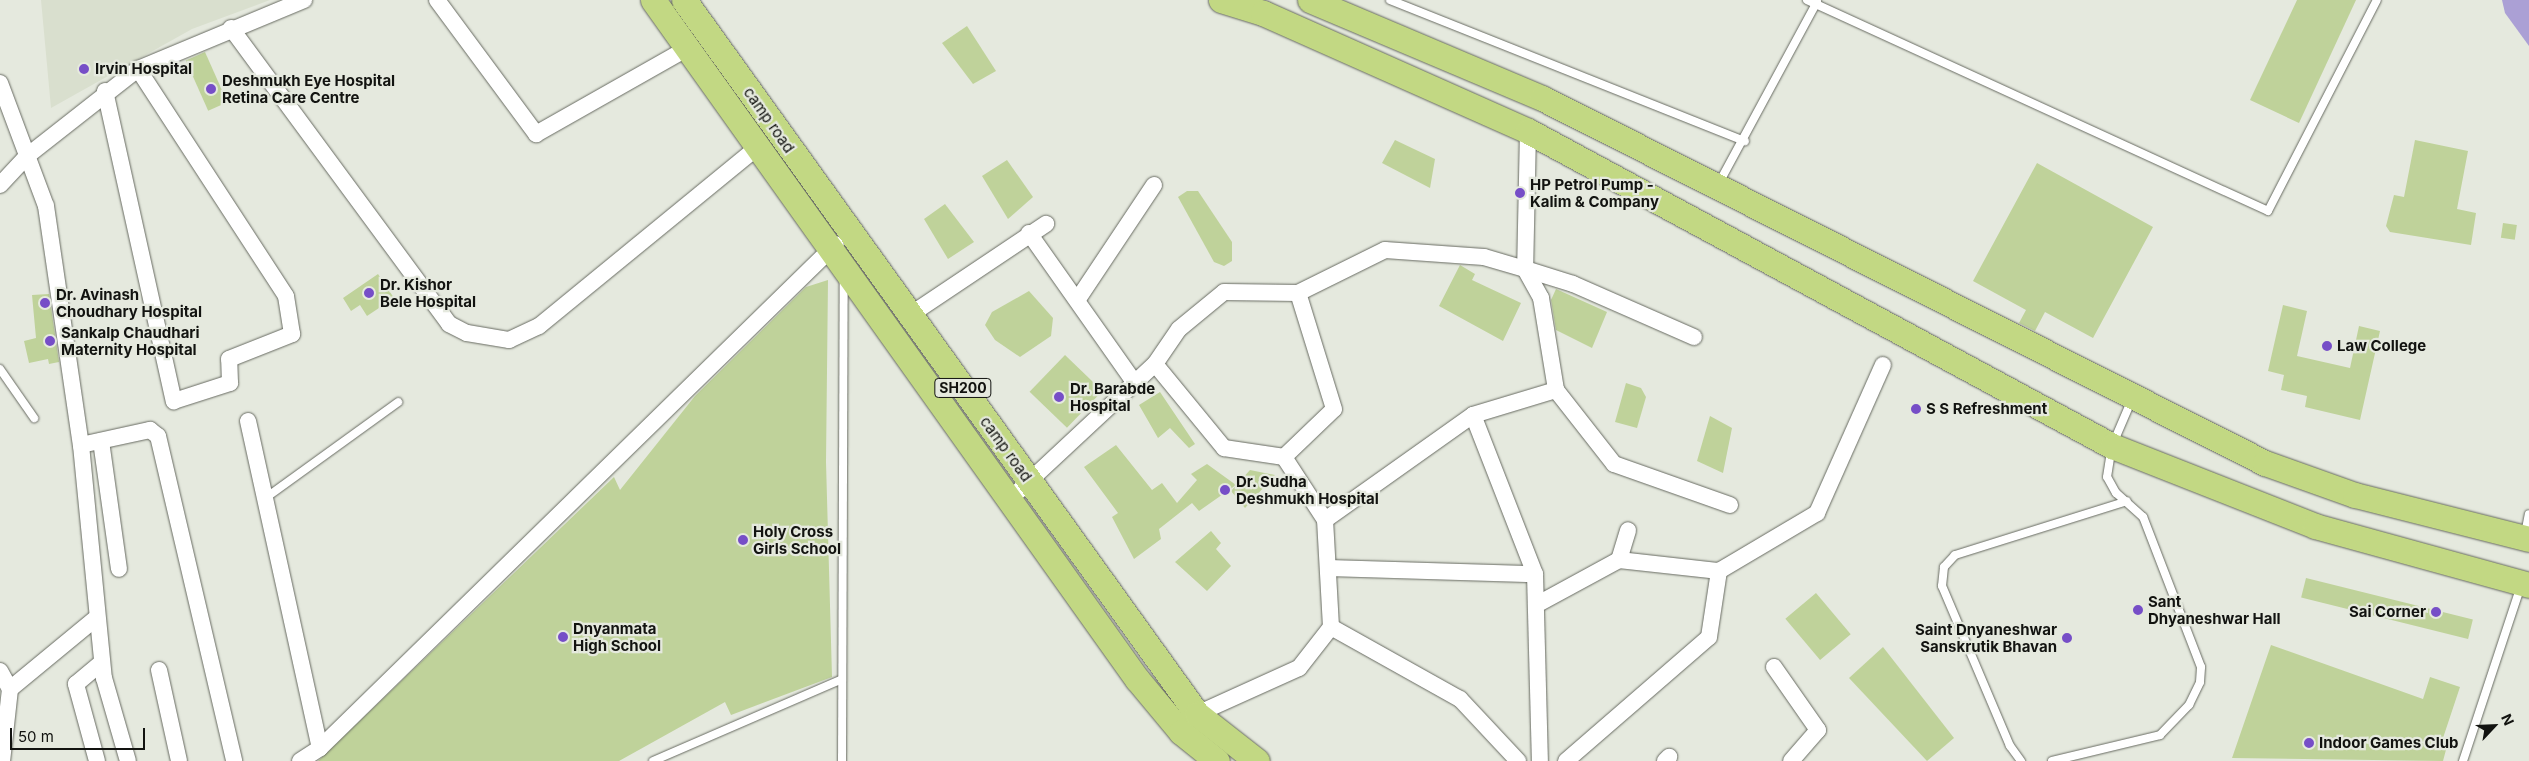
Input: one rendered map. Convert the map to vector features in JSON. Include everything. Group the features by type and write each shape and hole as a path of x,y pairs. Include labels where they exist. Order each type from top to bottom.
{"main road":[{"name":"camp road","path":"653,0 1137,679 1181,732 1217,761"},
{"name":"camp road","path":"684,0 1197,714 1257,761"},
{"path":"1221,0 1263,13 1528,132 2112,446 2315,526 2526,585"},
{"path":"1310,0 1542,98 2132,399 2265,463 2355,495 2526,538"},
{"path":"1528,132 1542,98"},
{"path":"1611,175 1628,141"}],"street":[{"path":"1,183 27,156 105,91 138,69 231,28 304,0"},
{"path":"437,0 536,134 688,48"},
{"path":"231,28 449,324 467,333 509,340 539,326 758,147"},
{"path":"105,91 174,401 230,383 229,359 292,334 286,296 138,69"},
{"path":"0,83 4,115 27,156 46,206 81,445 96,618 102,662 128,761"},
{"path":"1528,132 1525,269 1541,298 1556,390 1614,464 1730,505"},
{"path":"1078,299 1154,185"},
{"path":"910,315 1029,233 1046,224"},
{"path":"1029,233 1078,299 1135,383"},
{"path":"300,761 320,748 830,249 857,243"},
{"path":"845,269 857,243"},
{"path":"1009,500 1031,483 1156,364 1179,329 1224,292 1298,293 1385,250 1484,257 1573,284 1694,337"},
{"path":"1284,457 1334,409 1298,293"},
{"path":"1156,364 1224,448 1284,457 1325,520 1331,628 1299,668 1197,714"},
{"path":"1536,605 1619,560 1719,571 1817,513 1883,365"},
{"path":"1325,520 1473,415 1556,390"},
{"path":"1473,415 1535,574 1540,761"},
{"path":"248,421 267,497 320,748"},
{"path":"81,445 150,430 158,436 234,761"},
{"path":"101,440 119,569"},
{"path":"1619,560 1628,530"},
{"path":"1328,568 1535,574"},
{"path":"1566,761 1709,637 1719,571"},
{"path":"10,688 96,618"},
{"path":"1331,628 1460,700 1518,761"},
{"path":"98,761 76,684 102,662"},
{"path":"1774,667 1818,730 1791,761"},
{"path":"159,670 179,761"},
{"path":"0,671 10,688 2,761"}],"lane":[{"path":"1390,0 1745,141"},
{"path":"1808,0 1817,2 2268,211 2377,0"},
{"path":"1717,187 1745,141 1817,2"},
{"path":"842,761 840,680 845,269"},
{"path":"0,369 34,418"},
{"path":"2052,761 2160,735 2197,692 2201,667 2143,517 2116,493 2107,476 2112,446 2132,399"},
{"path":"267,497 398,402"},
{"path":"2021,761 2010,746 1942,586 1944,567 1955,555 2127,501"},
{"path":"2526,538 2529,514"},
{"path":"2463,761 2526,585"},
{"path":"653,761 840,680"}],"shaded area":[{"name":"Irvin Hospital","path":"41,0 270,0 192,29 51,108"},
{"path":"2502,0 2529,0 2529,46 2505,13"}],"building":[{"path":"2297,0 2356,0 2299,123 2250,100"},
{"path":"967,26 996,71 973,84 942,43"},
{"path":"205,52 227,102 208,111 186,61"},
{"path":"1395,140 1435,159 1430,188 1382,163"},
{"path":"2415,140 2468,151 2457,209 2476,213 2471,245 2390,232 2386,226 2394,195 2404,197"},
{"path":"1007,160 1033,197 1008,219 982,176"},
{"path":"2037,163 2153,227 2093,338 2045,312 2035,331 2019,323 2026,310 1973,281"},
{"path":"1187,191 1198,191 1232,242 1232,261 1224,266 1214,262 1178,197"},
{"path":"945,204 974,242 948,259 924,219"},
{"path":"2503,223 2517,225 2515,240 2501,238"},
{"path":"1460,265 1475,274 1472,280 1521,303 1503,341 1439,306"},
{"path":"378,274 394,298 367,316 360,305 351,311 343,298"},
{"path":"828,280 826,462 832,677 731,715 725,702 619,761 318,761 614,477 620,490 695,396 806,287"},
{"path":"1556,289 1607,312 1592,348 1556,330 1551,300"},
{"path":"1029,291 1053,318 1051,336 1020,357 995,340 985,325 992,312"},
{"path":"49,294 59,362 49,364 48,359 29,363 24,341 36,338 32,295"},
{"path":"2283,305 2307,311 2297,356 2350,368 2359,326 2380,331 2360,420 2305,407 2307,396 2281,390 2284,375 2268,371"},
{"path":"1065,355 1102,391 1067,428 1030,392"},
{"path":"1626,383 1641,388 1646,397 1637,428 1615,422"},
{"path":"1160,392 1195,444 1189,448 1170,428 1158,438 1139,405"},
{"path":"1710,416 1732,428 1723,473 1697,461"},
{"path":"1116,445 1152,490 1162,483 1177,503 1197,480 1191,474 1207,464 1236,485 1199,511 1192,503 1159,529 1161,539 1134,559 1112,517 1118,513 1084,467"},
{"path":"1250,470 1275,475 1245,508 1231,491"},
{"path":"1211,531 1221,543 1216,549 1231,566 1207,591 1175,562"},
{"path":"2306,578 2473,620 2468,639 2301,597"},
{"path":"1816,593 1851,634 1820,660 1785,619"},
{"path":"2271,645 2423,699 2430,677 2460,687 2441,744 2447,746 2443,761 2232,758"},
{"path":"1883,647 1954,738 1927,761 1849,678"}],"place":[{"name":"Irvin Hospital","path":"84,69"},
{"name":"Deshmukh Eye Hospital Retina Care Centre","path":"211,89"},
{"name":"HP Petrol Pump - Kalim & Company","path":"1520,193"},
{"name":"Dr. Kishor Bele Hospital","path":"369,293"},
{"name":"Dr. Avinash Choudhary Hospital","path":"45,303"},
{"name":"Sankalp Chaudhari Maternity Hospital","path":"50,341"},
{"name":"Law College","path":"2327,346"},
{"name":"Dr. Barabde Hospital","path":"1059,397"},
{"name":"S S Refreshment","path":"1916,409"},
{"name":"Dr. Sudha Deshmukh Hospital","path":"1225,490"},
{"name":"Holy Cross Girls School","path":"743,540"},
{"name":"Sant Dhyaneshwar Hall","path":"2138,610"},
{"name":"Sai Corner","path":"2436,612"},
{"name":"Dnyanmata High School","path":"563,637"},
{"name":"Saint Dnyaneshwar Sanskrutik Bhavan","path":"2067,638"},
{"name":"Indoor Games Club","path":"2309,743"}]}
